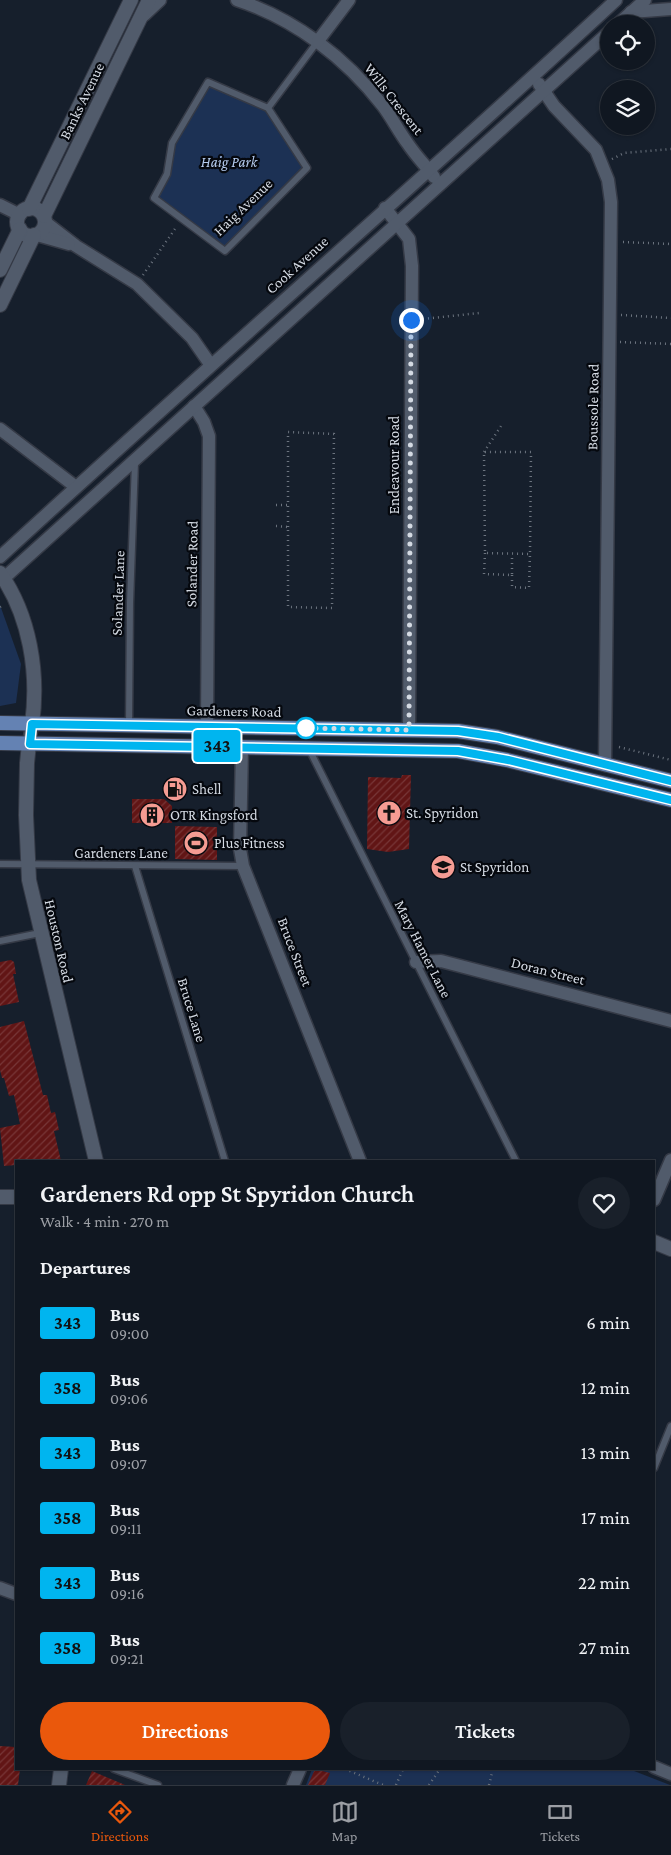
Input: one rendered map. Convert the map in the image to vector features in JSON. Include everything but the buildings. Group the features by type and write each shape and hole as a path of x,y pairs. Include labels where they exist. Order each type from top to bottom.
{"main road":[{"name":"Gardeners Road","path":"0,723 409,730 480,734 671,781"},
{"path":"0,743 458,751 508,760 671,800"}],"street":[{"name":"Banks Avenue","path":"24,212 131,0"},
{"name":"Banks Avenue","path":"44,219 149,0"},
{"path":"140,20 160,0"},
{"name":"Wills Crescent","path":"237,0 267,11 318,41 367,87 439,183"},
{"path":"318,41 349,0"},
{"name":"Cook Avenue","path":"0,556 210,364 430,170 616,0"},
{"path":"628,15 644,0"},
{"path":"631,12 671,10"},
{"path":"32,724 35,684 30,644 23,623 2,576 135,460 439,183 600,40"},
{"name":"Boussole Road","path":"533,76 554,106 596,150 603,164 611,202 605,765"},
{"path":"0,205 24,212 37,210 44,219 76,246 137,284 192,338 210,364"},
{"name":"Endeavour Road","path":"385,208 408,238 412,266 409,730"},
{"path":"24,212 18,222 20,229 26,235 35,235 76,246"},
{"path":"0,305 35,235 42,230 44,219"},
{"path":"0,270 20,229"},
{"name":"Solander Road","path":"194,406 204,422 209,436 207,727"},
{"path":"0,429 76,487"},
{"name":"Houston Road","path":"32,724 26,772 27,865 40,934 96,1160"},
{"name":"Bruce Street","path":"242,747 240,849 243,866 360,1160"},
{"name":"Doran Street","path":"416,962 441,961 671,1020"},
{"path":"655,1198 671,1160"},
{"path":"0,1197 15,1196"},
{"path":"655,1242 671,1249"},
{"path":"0,1588 15,1594"},
{"path":"655,1767 671,1774"},
{"path":"60,1785 61,1770"},
{"path":"293,1785 300,1770"}],"lane":[{"path":"268,108 318,41"},
{"name":"Haig Avenue","path":"208,82 268,108 307,168 224,251 154,198 167,174 172,142 208,82"},
{"name":"Solander Lane","path":"129,726 130,603 135,460"},
{"name":"Mary Hamer Lane","path":"308,748 515,1160"},
{"name":"Gardeners Lane","path":"0,864 243,866"},
{"name":"Bruce Lane","path":"135,866 225,1160"},
{"path":"0,941 40,934"},
{"path":"655,1466 671,1426"},
{"path":"117,1770 158,1785"}],"path":[{"path":"603,164 624,153 671,149"},
{"path":"137,284 182,219"},
{"path":"611,242 671,244"},
{"path":"411,320 479,313"},
{"path":"610,315 671,318"},
{"path":"610,341 671,344"},
{"path":"503,423 484,452 484,574 512,575"},
{"path":"288,432 334,434 332,608 288,607 288,527 288,432"},
{"path":"484,452 531,452 529,588 512,587 512,554"},
{"path":"276,505 288,505"},
{"path":"276,526 288,527"},
{"path":"484,553 530,554"},
{"path":"619,747 671,760"},
{"path":"347,1770 384,1785"},
{"path":"396,1785 403,1770"},
{"path":"429,1785 439,1770"},
{"path":"489,1785 493,1770"}],"green space":[{"name":"Haig Park","path":"208,82 268,108 307,168 225,251 154,198 167,174 172,143"},
{"path":"0,605 21,664 16,703 0,706"},
{"path":"312,1770 632,1770 670,1785 306,1785"}],"bus line":[{"name":"343","path":"671,781 498,737 458,731 32,724 30,744 458,751 508,760 671,800"}],"place":[{"name":"Shell","path":"175,789"},
{"name":"St. Spyridon","path":"389,813"},
{"name":"OTR Kingsford","path":"152,815"},
{"name":"Plus Fitness","path":"196,843"},
{"name":"St Spyridon","path":"443,867"}],"route":[{"path":"306,728 302,728 409,730 411,320"}]}
